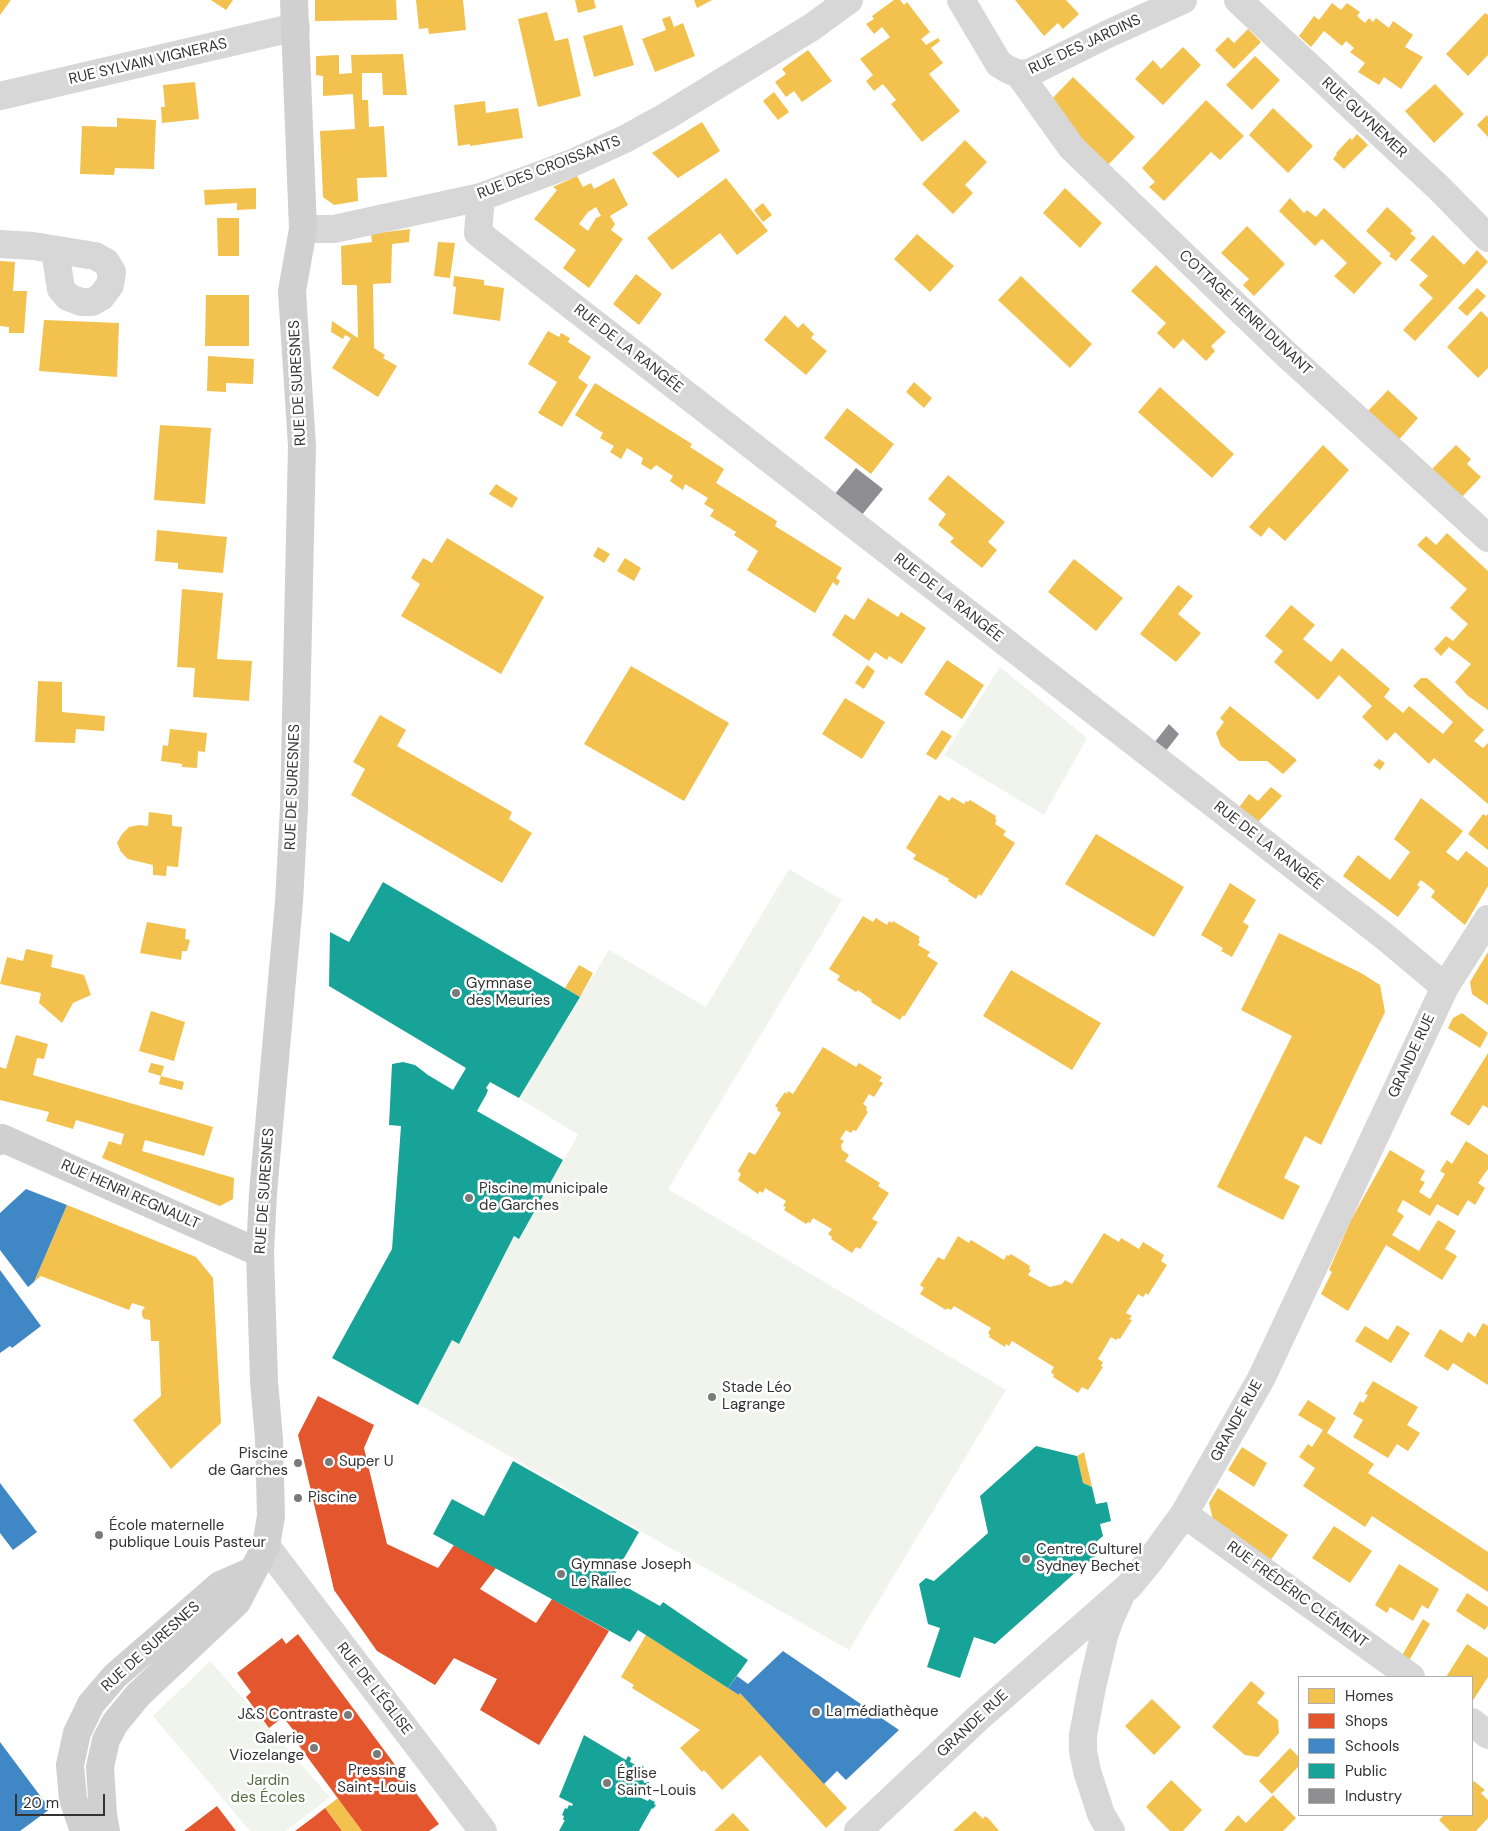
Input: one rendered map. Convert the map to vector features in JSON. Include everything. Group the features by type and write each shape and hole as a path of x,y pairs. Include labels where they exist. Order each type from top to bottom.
{"street":[{"name":"RUE DE SURESNES","path":"106,1831 100,1767 106,1740 115,1722 138,1696 237,1602 266,1546 271,1516 260,1253 264,1183 289,902 294,808 302,446 292,291 303,229 294,0"},
{"name":"RUE DES CROISSANTS","path":"303,229 334,229 481,197 570,164 625,139 777,50 849,0"},
{"name":"RUE DES JARDINS","path":"961,0 1000,64 1019,74 1029,73 1110,32 1183,0"},
{"name":"RUE GUYNEMER","path":"1238,0 1439,188 1488,238"},
{"name":"RUE SYLVAIN VIGNERAS","path":"0,96 296,27"},
{"name":"COTTAGE HENRI DUNANT","path":"1019,74 1072,148 1286,354 1488,538"},
{"name":"RUE DE LA RANGÉE","path":"481,197 478,233 1376,931 1444,987"},
{"path":"0,244 55,250"},
{"name":"GRANDE RUE","path":"858,1831 992,1706 1129,1586 1184,1514 1261,1379 1444,987 1488,919"},
{"name":"RUE HENRI REGNAULT","path":"1,1139 260,1253"},
{"name":"RUE FRÉDÉRIC CLÉMENT","path":"1184,1514 1410,1676"},
{"name":"RUE DE L'ÉGLISE","path":"266,1546 483,1831"},
{"name":"RUE DE SURESNES","path":"86,1831 83,1828 73,1799 70,1764 77,1733 91,1704 114,1676 220,1585 252,1571"},
{"path":"1112,1831 1101,1814 1087,1771 1083,1751 1083,1735 1092,1687 1107,1628 1118,1599 1129,1586"},
{"path":"91,1704 115,1722"},
{"path":"1473,1723 1488,1735"}],"green space":[{"path":"1000,667 1087,738 1044,815 944,755"},
{"name":"Stade Léo Lagrange","path":"789,869 842,900 668,1189 1006,1390 849,1650 418,1404 452,1340 459,1344 514,1237 519,1238 578,1135 519,1098 609,950 706,1007"},
{"name":"Jardin des Écoles","path":"210,1661 330,1797 286,1831 250,1831 153,1716"}],"building: Homes":[{"path":"0,0 11,0 0,15"},
{"path":"211,0 233,0 226,10"},
{"path":"315,0 396,0 397,20 315,21"},
{"path":"416,0 463,0 466,30 429,34 428,28 419,29"},
{"path":"575,0 594,0 596,8 578,13"},
{"path":"694,0 712,0 697,8"},
{"path":"894,0 900,0 904,5 907,2 930,32 921,39 926,45 938,38 940,41 931,48 943,63 929,74 960,111 922,142 891,104 896,100 883,84 874,91 866,81 873,75 860,59 890,37 882,27 874,34 866,24 874,19 872,16"},
{"path":"1015,0 1066,0 1079,14 1063,29 1058,23 1044,36"},
{"path":"1332,3 1341,10 1347,3 1360,12 1357,16 1365,23 1369,18 1373,22 1376,18 1389,28 1393,21 1413,35 1405,47 1423,57 1401,89 1384,77 1379,85 1358,72 1365,63 1350,52 1354,48 1346,41 1342,46 1324,31 1311,47 1299,36 1314,16 1319,20"},
{"path":"547,12 555,41 568,38 581,96 538,107 518,19"},
{"path":"1485,13 1488,15 1488,55 1468,76 1446,54"},
{"path":"670,16 674,27 683,23 695,56 655,72 642,39 666,30 662,19"},
{"path":"622,25 634,65 594,77 583,36"},
{"path":"1248,29 1261,42 1234,69 1215,50 1228,37 1234,43"},
{"path":"1183,47 1201,65 1163,105 1135,79 1153,60 1161,69"},
{"path":"808,50 832,81 802,102 794,91 786,97 775,82 786,74 782,69"},
{"path":"403,54 407,95 383,95 382,73 362,73 362,100 368,100 369,127 384,126 387,177 357,178 358,201 334,205 323,197 320,131 355,129 353,94 323,96 323,76 316,75 316,56 339,55 339,74 352,73 351,55"},
{"path":"1255,56 1280,80 1252,110 1226,85"},
{"path":"1073,77 1135,137 1107,166 1045,106"},
{"path":"195,82 199,119 162,123 161,107 165,107 163,85"},
{"path":"1435,84 1464,114 1434,143 1405,111"},
{"path":"774,92 789,112 778,120 763,101"},
{"path":"1206,100 1244,136 1220,160 1211,152 1164,201 1149,187 1155,182 1142,168"},
{"path":"485,101 486,113 518,108 523,138 458,146 454,105"},
{"path":"1273,108 1313,146 1288,173 1249,135"},
{"path":"1487,115 1488,117 1488,137 1477,125"},
{"path":"117,118 156,120 154,169 115,168 114,175 80,174 82,126 117,127"},
{"path":"702,122 720,151 678,178 652,153"},
{"path":"1357,134 1368,145 1344,169 1333,159 1350,138 1352,140"},
{"path":"965,140 987,162 965,185 973,193 953,214 922,184"},
{"path":"577,176 583,187 591,183 594,189 614,178 628,205 610,216 615,224 611,230 623,239 589,288 563,268 576,250 534,219 557,190 553,187","holes":["596,207 601,216 596,218 588,231 579,224 588,212"]},
{"path":"726,178 768,231 737,255 720,233 672,270 647,238"},
{"path":"256,188 256,209 237,210 237,203 205,205 204,190"},
{"path":"1065,188 1102,223 1080,248 1043,213"},
{"path":"1290,198 1304,213 1307,210 1316,217 1324,208 1382,263 1354,294 1334,276 1347,263 1322,239 1315,246 1279,211"},
{"path":"763,203 772,215 763,222 754,210"},
{"path":"1387,207 1413,231 1410,233 1416,238 1396,261 1366,231"},
{"path":"217,218 239,218 239,256 218,256"},
{"path":"1247,226 1285,264 1254,296 1243,285 1249,279 1221,253"},
{"path":"410,229 409,242 392,244 391,283 373,284 374,348 385,355 383,358 397,366 378,397 332,368 351,338 345,335 343,339 331,332 332,321 358,338 357,285 342,285 341,246 372,242 371,234"},
{"path":"917,234 954,266 930,292 894,259"},
{"path":"1433,235 1464,265 1477,250 1488,262 1415,341 1403,330 1433,298 1419,285 1428,276 1410,260"},
{"path":"438,242 455,243 450,278 434,276"},
{"path":"0,261 15,262 13,291 27,291 24,333 9,333 9,327 0,326"},
{"path":"1156,265 1226,332 1211,346 1215,351 1206,361 1183,339 1174,349 1157,333 1166,323 1131,291"},
{"path":"636,274 662,294 639,325 613,304"},
{"path":"454,276 484,280 484,285 504,288 500,321 453,314 456,287 453,286"},
{"path":"1021,276 1092,344 1070,368 998,300"},
{"path":"1477,288 1486,296 1467,316 1458,308"},
{"path":"206,295 249,295 249,346 205,346"},
{"path":"1481,311 1488,318 1488,368 1478,378 1447,347"},
{"path":"785,315 798,328 803,323 814,334 811,338 827,351 806,375 764,340"},
{"path":"44,320 119,323 117,377 39,371"},
{"path":"548,331 559,337 561,333 570,338 568,342 591,357 578,378 588,385 562,427 538,413 557,382 528,364"},
{"path":"208,356 254,359 253,384 226,383 226,392 207,391"},
{"path":"914,382 932,398 924,408 906,392"},
{"path":"595,383 692,444 690,447 724,469 716,483 777,521 775,526 842,568 836,578 840,581 837,586 833,582 815,613 747,570 758,551 734,535 736,532 710,516 714,510 704,504 708,498 685,484 683,490 670,481 673,476 656,465 651,470 641,464 643,458 627,448 621,459 610,452 614,446 600,438 603,433 575,415"},
{"path":"1160,387 1234,454 1212,478 1138,412"},
{"path":"1388,390 1418,418 1397,442 1366,413"},
{"path":"847,408 894,444 871,474 824,438"},
{"path":"160,425 211,428 205,504 154,500"},
{"path":"1323,445 1349,470 1285,541 1269,527 1261,537 1249,527"},
{"path":"1456,445 1471,459 1467,464 1481,477 1459,500 1429,472"},
{"path":"948,475 1005,522 988,542 997,550 982,568 950,542 954,538 938,525 946,514 928,499"},
{"path":"496,484 518,498 512,508 489,494"},
{"path":"157,530 227,537 223,573 178,569 178,563 155,561"},
{"path":"1447,533 1488,571 1488,710 1468,696 1455,682 1471,664 1449,647 1441,656 1434,649 1446,636 1453,641 1468,624 1450,608 1467,589 1417,545 1426,536 1436,545"},
{"path":"447,538 544,597 501,674 401,616 420,584 411,578 423,558 432,563"},
{"path":"598,547 610,554 604,563 593,556"},
{"path":"625,558 641,568 634,581 617,571"},
{"path":"1074,559 1123,598 1096,631 1048,592"},
{"path":"1178,585 1193,596 1178,614 1201,633 1176,662 1140,634"},
{"path":"182,589 223,593 217,659 252,661 249,701 193,697 195,668 177,667"},
{"path":"868,598 898,617 901,612 926,628 902,664 889,656 887,660 875,652 869,661 832,635 845,614 854,620"},
{"path":"1291,605 1315,625 1303,639 1331,662 1342,648 1390,689 1384,697 1403,713 1409,706 1443,734 1453,722 1413,686 1421,678 1427,678 1484,730 1474,741 1483,748 1488,743 1488,804 1434,758 1429,764 1395,732 1387,741 1362,717 1372,706 1339,675 1318,700 1274,662 1283,651 1265,636"},
{"path":"947,660 984,685 962,719 924,694"},
{"path":"867,665 875,671 864,689 855,683"},
{"path":"631,666 729,723 684,801 584,744"},
{"path":"38,681 62,682 62,712 105,716 104,731 76,729 75,743 35,742"},
{"path":"845,698 885,722 862,759 822,734"},
{"path":"1230,706 1297,760 1283,774 1267,761 1239,761 1221,746 1216,733 1224,722 1220,718"},
{"path":"380,715 406,730 397,746 512,812 509,819 532,833 502,883 351,795 365,769 353,762"},
{"path":"170,729 207,733 205,752 198,751 197,768 182,767 182,764 161,761 163,745 168,746"},
{"path":"942,730 952,736 936,760 926,754"},
{"path":"1379,759 1385,763 1380,770 1373,765"},
{"path":"1271,787 1282,796 1257,823 1238,809 1249,794 1258,801"},
{"path":"939,795 949,801 952,797 964,804 970,800 996,816 995,824 1006,831 1003,835 1015,843 981,896 979,894 976,899 948,881 949,879 913,859 916,855 906,848"},
{"path":"1421,798 1463,831 1446,852 1458,861 1466,851 1488,868 1488,886 1465,925 1431,897 1435,891 1421,880 1417,885 1420,887 1398,917 1343,876 1358,855 1390,880 1410,852 1394,839"},
{"path":"149,812 172,815 172,826 182,827 178,867 167,866 166,876 153,875 153,865 128,859 121,852 117,843 129,827 148,826"},
{"path":"1483,814 1486,816 1488,814 1488,850 1468,834"},
{"path":"1096,834 1184,887 1154,937 1065,884"},
{"path":"1230,883 1256,900 1243,922 1249,926 1232,957 1221,951 1223,948 1201,935"},
{"path":"863,916 873,922 876,918 887,925 889,921 892,923 893,921 920,937 918,945 930,952 927,956 938,963 904,1017 903,1015 900,1020 871,1002 872,1000 858,990 856,992 837,980 840,976 829,969"},
{"path":"147,922 186,929 185,939 190,940 187,951 182,951 181,960 140,953"},
{"path":"1279,933 1361,973 1380,985 1385,1012 1321,1145 1305,1136 1284,1178 1300,1186 1283,1220 1217,1187 1292,1036 1241,1010"},
{"path":"26,949 53,955 51,967 84,975 91,995 73,1003 62,1023 39,1003 41,993 0,984 7,957 23,961"},
{"path":"1488,952 1488,1005 1472,994 1470,982"},
{"path":"579,965 593,973 580,997 565,988"},
{"path":"1011,970 1101,1023 1072,1070 983,1016"},
{"path":"151,1011 185,1022 174,1061 139,1051"},
{"path":"1462,1013 1488,1033 1480,1048 1448,1028 1453,1018"},
{"path":"16,1035 48,1044 44,1059 37,1058 33,1075 213,1127 204,1156 145,1140 142,1151 234,1178 233,1199 220,1206 102,1158 109,1141 121,1145 124,1134 76,1120 73,1129 46,1121 49,1112 0,1100 0,1067 6,1069"},
{"path":"823,1047 856,1067 859,1063 882,1077 879,1081 883,1083 874,1097 869,1094 863,1104 867,1107 866,1110 868,1112 856,1131 853,1130 851,1133 846,1130 840,1139 844,1141 841,1145 842,1150 849,1155 845,1161 880,1183 878,1186 889,1193 872,1219 878,1222 860,1249 856,1247 852,1253 831,1239 832,1237 828,1234 832,1229 813,1218 810,1223 806,1224 784,1210 786,1207 783,1206 786,1201 765,1188 763,1193 760,1191 758,1194 738,1180 741,1174 738,1171 749,1152 755,1155 781,1113 775,1106 785,1092 787,1094 788,1091 793,1094"},
{"path":"1488,1053 1488,1108 1483,1105 1469,1126 1450,1114"},
{"path":"151,1063 164,1066 161,1076 148,1072"},
{"path":"161,1076 184,1082 182,1090 159,1084"},
{"path":"1466,1141 1488,1155 1488,1169 1478,1183 1485,1188 1475,1205 1468,1200 1458,1216 1437,1204 1430,1216 1403,1200 1397,1211 1404,1216 1392,1235 1419,1251 1438,1220 1456,1231 1445,1249 1457,1256 1442,1280 1386,1245 1348,1311 1321,1294 1332,1272 1329,1270 1351,1220 1390,1150 1425,1171 1420,1180 1425,1182 1419,1192 1430,1199 1445,1174 1440,1171 1447,1160 1452,1164"},
{"path":"67,1205 196,1257 213,1278 221,1423 171,1469 133,1420 161,1396 159,1341 151,1341 150,1320 144,1319 142,1316 142,1311 145,1307 132,1303 129,1310 41,1276 34,1282"},
{"path":"1104,1233 1119,1242 1121,1238 1139,1249 1143,1242 1164,1255 1161,1261 1167,1265 1148,1295 1146,1293 1143,1297 1138,1294 1126,1313 1132,1316 1129,1319 1132,1320 1120,1339 1116,1340 1111,1337 1098,1359 1103,1362 1101,1366 1103,1367 1088,1390 1082,1387 1078,1393 1053,1377 1054,1375 1051,1372 1054,1367 1012,1341 1009,1346 1006,1344 1005,1347 989,1337 988,1333 991,1328 954,1306 951,1310 947,1308 946,1310 920,1294 924,1288 920,1285 938,1257 944,1260 958,1236 969,1243 971,1240 1004,1260 1007,1255 1011,1254 1030,1266 1029,1269 1031,1270 1028,1275 1050,1287 1062,1284 1065,1280 1072,1284"},
{"path":"1483,1323 1488,1326 1488,1385 1453,1363 1448,1371 1424,1356 1440,1329 1462,1343 1468,1332 1475,1337"},
{"path":"1397,1325 1410,1333 1391,1363 1355,1341 1365,1326 1388,1340"},
{"path":"1373,1381 1418,1407 1407,1425 1420,1433 1408,1451 1397,1444 1388,1458 1353,1437 1363,1420 1353,1414 1360,1401 1363,1403 1368,1395 1365,1394"},
{"path":"1308,1400 1336,1418 1327,1433 1374,1464 1368,1473 1488,1552 1488,1592 1372,1516 1365,1527 1303,1486 1315,1468 1299,1457 1308,1444 1312,1447 1323,1430 1298,1415"},
{"path":"1242,1447 1267,1463 1254,1487 1228,1470"},
{"path":"1084,1452 1092,1487 1083,1483 1077,1456"},
{"path":"1218,1488 1288,1535 1268,1564 1213,1520 1209,1503"},
{"path":"1334,1526 1372,1551 1350,1583 1312,1558"},
{"path":"1399,1564 1439,1589 1428,1609 1422,1605 1413,1621 1390,1607 1387,1613 1375,1605"},
{"path":"1467,1593 1488,1607 1488,1625 1485,1630 1456,1611"},
{"path":"1423,1619 1430,1624 1407,1664 1400,1659"},
{"path":"646,1635 739,1695 740,1693 847,1808 826,1828 760,1755 722,1790 680,1748 700,1730 632,1688 634,1685 621,1677"},
{"path":"1467,1644 1488,1658 1488,1677 1473,1700 1473,1676 1447,1676"},
{"path":"1251,1681 1265,1693 1257,1703 1278,1720 1279,1733 1258,1757 1245,1755 1212,1727"},
{"path":"1152,1699 1181,1727 1154,1755 1125,1726"},
{"path":"1290,1748 1298,1756 1298,1767 1272,1794 1259,1781"},
{"path":"1171,1780 1202,1810 1183,1831 1170,1831 1146,1807"},
{"path":"1474,1781 1485,1790 1481,1793 1488,1800 1488,1818 1476,1831 1450,1831 1439,1820 1443,1816 1473,1816"},
{"path":"1273,1795 1296,1818 1283,1831 1224,1831 1238,1815 1246,1823"},
{"path":"338,1798 362,1831 342,1831 325,1808"},
{"path":"975,1811 983,1819 985,1816 989,1819 999,1831 953,1831"},
{"path":"733,1813 750,1831 714,1831"}],"building: Shops":[{"path":"318,1396 374,1425 364,1448 387,1544 438,1568 454,1545 496,1568 480,1589 536,1623 552,1599 609,1631 539,1745 480,1710 497,1679 454,1658 435,1685 377,1651 334,1590 298,1435"},
{"path":"298,1634 439,1824 429,1831 362,1831 294,1739 298,1736 283,1717 269,1728 246,1697 251,1692 237,1673 282,1638 286,1644"},
{"path":"217,1806 236,1831 184,1831"},
{"path":"325,1808 342,1831 295,1831 315,1816"}],"building: Schools":[{"path":"26,1189 67,1205 34,1282 28,1287 0,1250 0,1213"},
{"path":"0,1270 41,1326 12,1348 10,1346 0,1353"},
{"path":"0,1483 37,1532 13,1550 0,1533"},
{"name":"La médiathèque","path":"783,1651 899,1730 846,1780 837,1771 824,1784 740,1693 739,1695 728,1688 737,1676 748,1684"},
{"path":"0,1742 50,1809 20,1831 0,1831"}],"building: Public":[{"path":"383,882 580,997 519,1098 490,1082 486,1088 488,1090 477,1111 563,1160 519,1239 514,1236 459,1344 452,1340 418,1405 332,1358 392,1249 401,1126 389,1125 392,1064 403,1062 415,1065 453,1090 466,1068 329,986 330,932 349,942"},
{"name":"Centre Culturel Sydney Bechet","path":"1036,1446 1077,1456 1083,1483 1092,1487 1096,1504 1107,1502 1111,1521 1100,1524 1103,1536 1095,1543 1098,1553 1087,1565 1085,1564 995,1644 974,1637 960,1678 927,1667 940,1628 928,1624 919,1584 926,1578 934,1581 988,1533 980,1496"},
{"name":"Gymnase Joseph Le Rallec","path":"513,1461 639,1532 612,1579 660,1606 663,1602 748,1660 728,1688 638,1630 630,1642 433,1534 452,1499 484,1516"},
{"name":"Église Saint-Louis","path":"584,1735 626,1760 628,1756 631,1758 630,1762 640,1767 643,1766 644,1768 641,1770 644,1783 649,1782 650,1785 645,1787 639,1797 648,1801 649,1799 655,1802 654,1804 656,1805 652,1808 639,1831 559,1831 565,1820 563,1820 564,1816 562,1815 565,1808 567,1809 569,1805 572,1806 573,1804 559,1797"}],"building: Industry":[{"path":"856,468 883,489 861,516 834,495"},
{"path":"1169,724 1179,734 1165,752 1154,743"}],"place":[{"name":"Gymnase des Meuries","path":"456,993"},
{"name":"Piscine municipale de Garches","path":"469,1198"},
{"name":"Stade Léo Lagrange","path":"712,1397"},
{"name":"Super U","path":"329,1462"},
{"name":"Piscine de Garches","path":"298,1463"},
{"name":"Piscine","path":"298,1498"},
{"name":"École maternelle publique Louis Pasteur","path":"99,1535"},
{"name":"Centre Culturel Sydney Bechet","path":"1026,1559"},
{"name":"Gymnase Joseph Le Rallec","path":"561,1574"},
{"name":"La médiathèque","path":"816,1712"},
{"name":"J&S Contraste","path":"348,1715"},
{"name":"Galerie Viozelange","path":"314,1748"},
{"name":"Pressing Saint-Louis","path":"377,1754"},
{"name":"Église Saint-Louis","path":"607,1783"}]}
